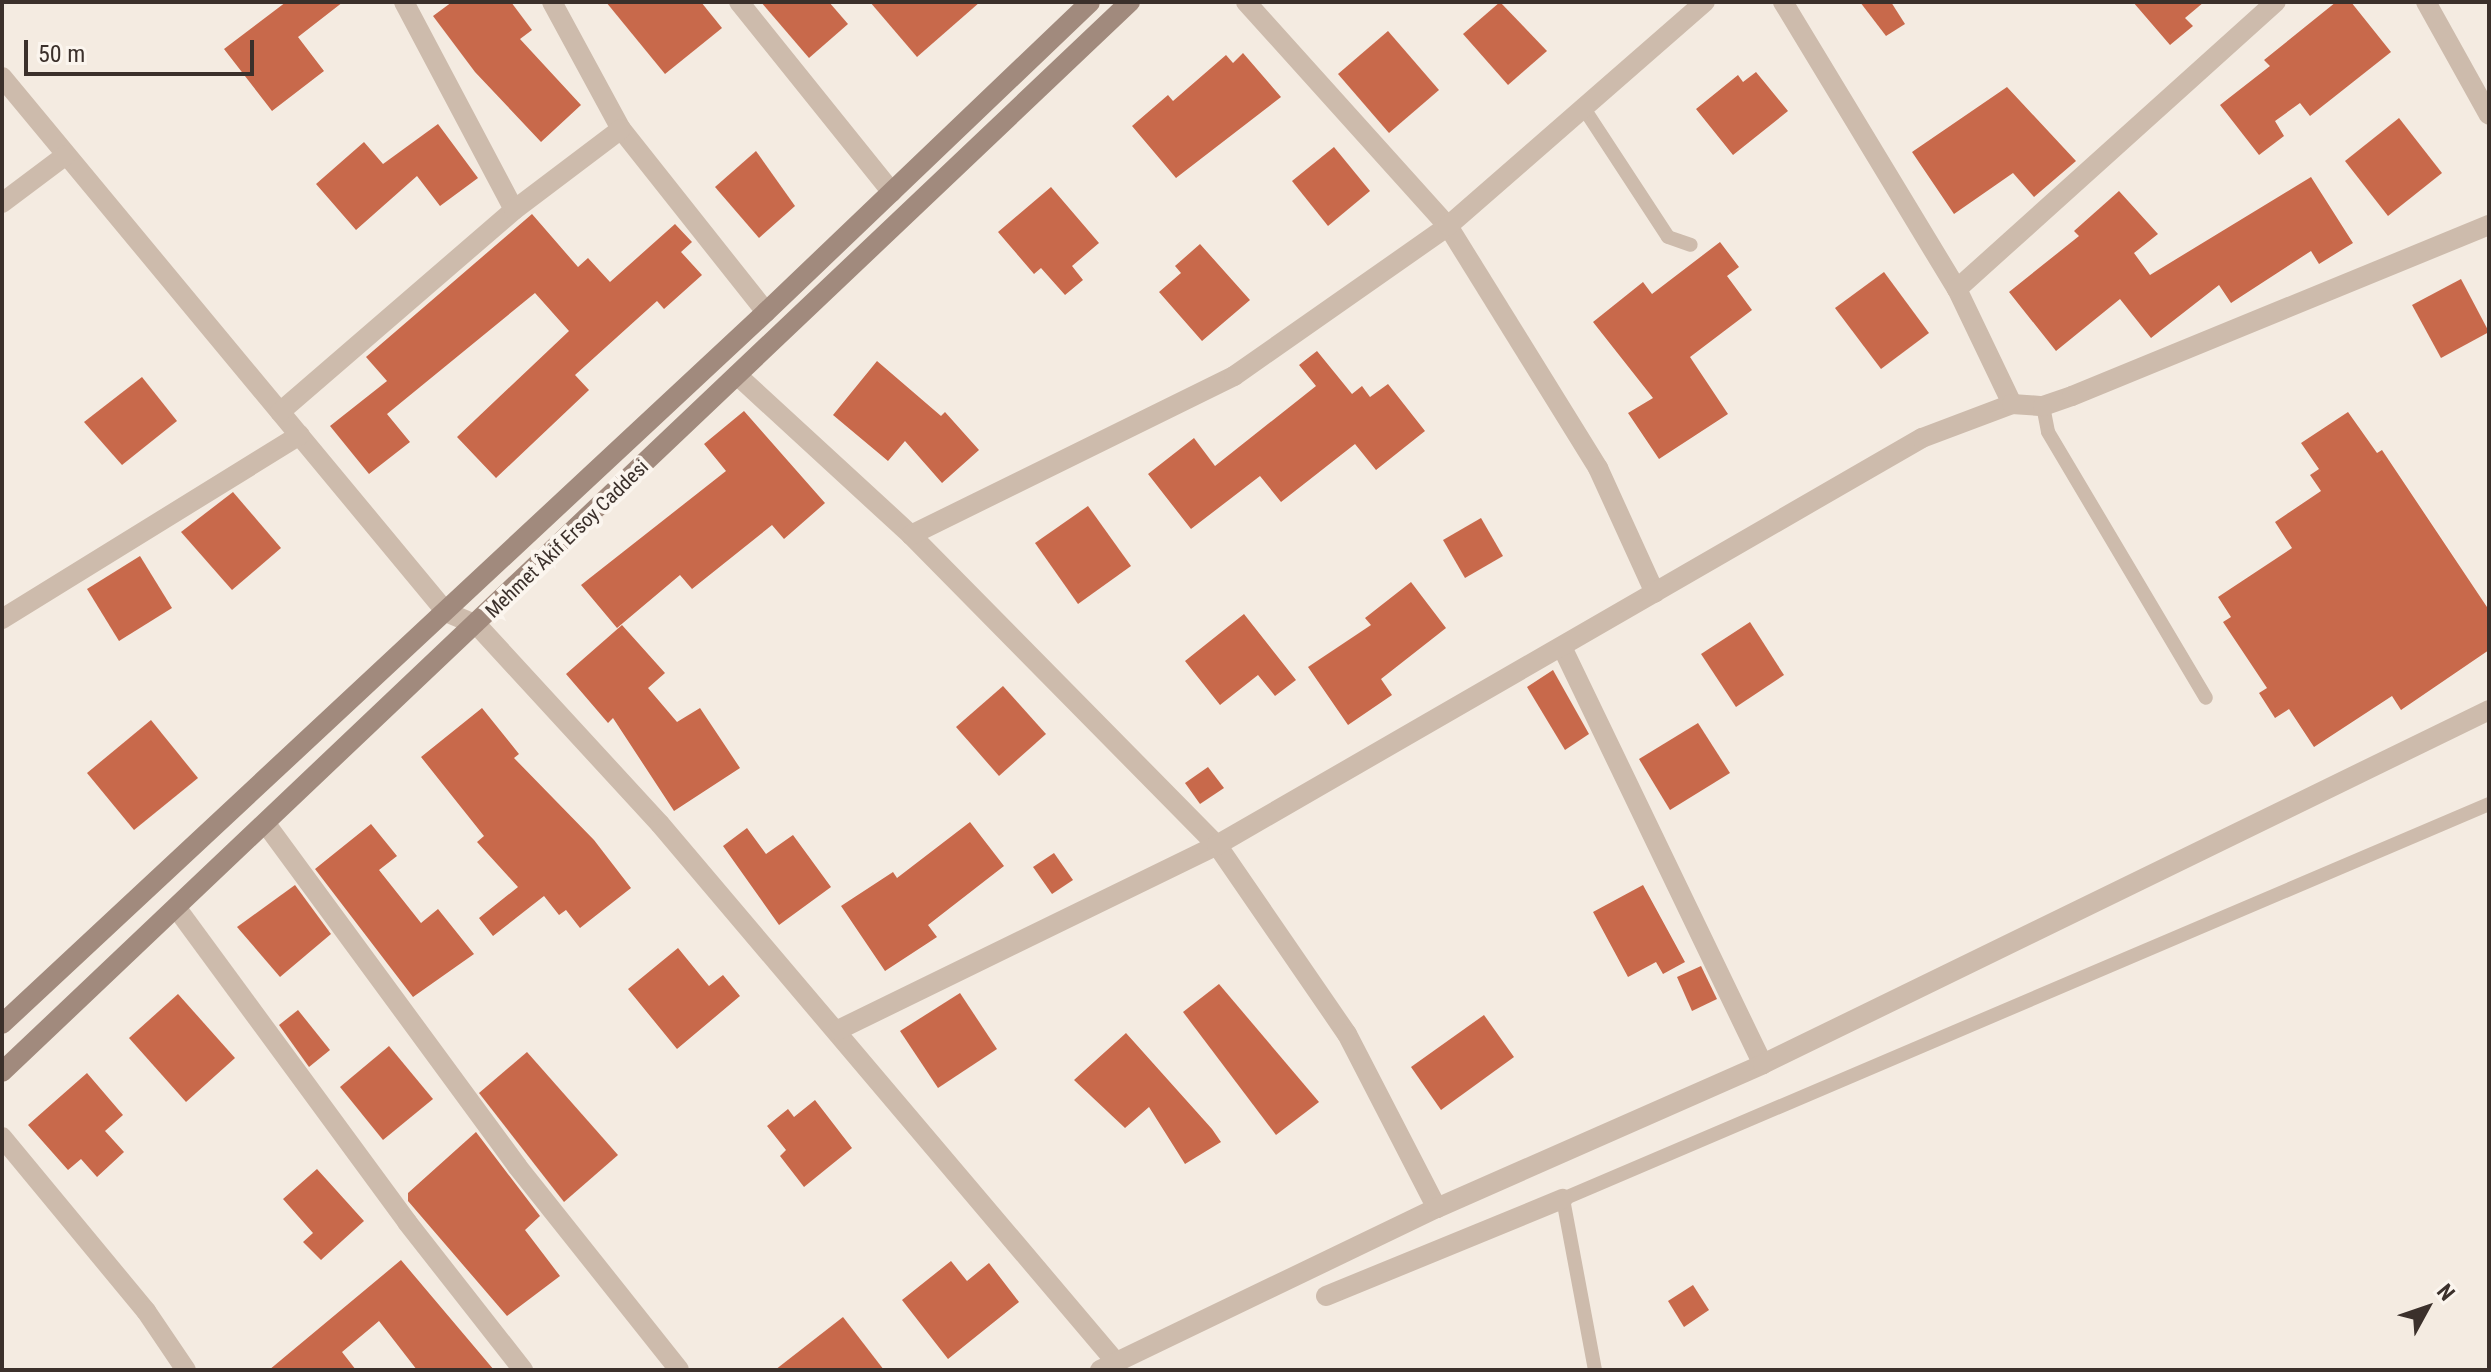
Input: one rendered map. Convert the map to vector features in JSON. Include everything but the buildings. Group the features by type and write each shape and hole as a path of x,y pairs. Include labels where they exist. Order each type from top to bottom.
{"main road":[{"name":"Mehmet Âkif Ersoy Caddesi","path":"2,1024 766,312 1090,2"},
{"name":"Mehmet Âkif Ersoy Caddesi","path":"2,1072 178,910 1130,2"}],"street":[{"path":"404,2 514,210"},
{"path":"552,2 621,129 766,312"},
{"path":"739,2 892,192"},
{"path":"1246,2 1448,226 1598,468 1655,593"},
{"path":"911,535 1234,376 1448,226 1705,2"},
{"path":"1783,2 1957,289 2012,404"},
{"path":"1957,289 2276,2"},
{"path":"2426,2 2489,115"},
{"path":"2,77 446,612 477,625 838,1030 1108,1366 1437,1208 1763,1064 2489,710"},
{"path":"280,412 514,210 621,129"},
{"path":"2,203 66,155"},
{"path":"838,1030 1217,845 1922,438 2012,404 2043,406 2489,225"},
{"path":"737,375 911,535 1217,845 1347,1034 1437,1208"},
{"path":"2,619 300,435"},
{"path":"1562,647 1763,1064"},
{"path":"266,824 517,1166 679,1370"},
{"path":"178,910 407,1222 523,1370"},
{"path":"2,1137 146,1311 186,1370"},
{"path":"1326,1296 1563,1199"}],"lane":[{"path":"1583,107 1668,237 1691,245"},
{"path":"2043,406 2048,432 2206,698"},
{"path":"1595,1370 1563,1199 2489,804"}]}
